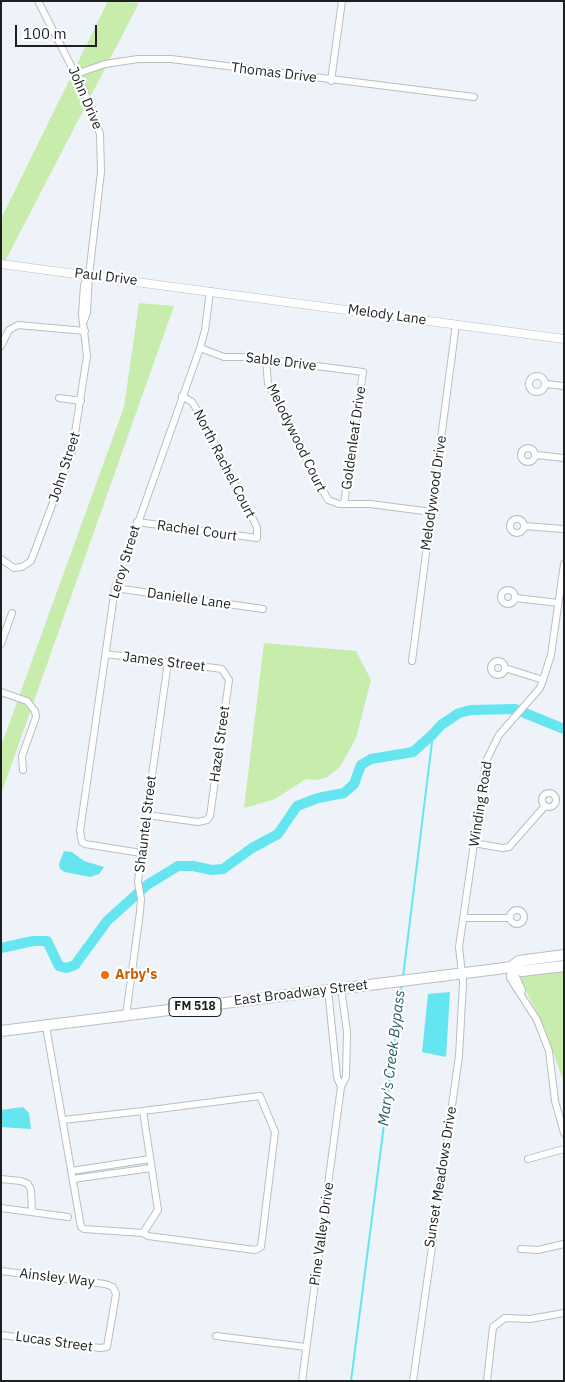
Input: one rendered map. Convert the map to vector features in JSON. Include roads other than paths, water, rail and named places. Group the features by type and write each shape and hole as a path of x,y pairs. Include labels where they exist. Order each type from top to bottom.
{"main road":[{"name":"FM 518","path":"511,967 519,961 564,955"},
{"name":"FM 518","path":"462,973 511,967 522,971 564,966"},
{"name":"East Broadway Street","path":"1,1031 462,973"}],"street":[{"name":"John Drive","path":"38,1 76,74 100,134 102,172"},
{"path":"331,80 342,1"},
{"name":"Thomas Drive","path":"76,74 105,64 138,58 171,59 474,97"},
{"name":"John Street","path":"1,559 14,568 27,565 34,556 72,452 87,356 82,314 84,285 89,274 102,172"},
{"name":"Paul Drive","path":"1,264 210,291"},
{"name":"Melody Lane","path":"210,291 564,339"},
{"name":"Leroy Street","path":"141,853 90,846 82,842 80,831 115,588 200,348 205,330 210,291"},
{"name":"Melodywood Drive","path":"412,662 456,324"},
{"path":"1,346 9,330 18,325 85,331"},
{"name":"Sable Drive","path":"200,348 224,357 266,360 363,372"},
{"name":"Melodywood Court","path":"266,360 268,384 323,493 331,502 370,504 432,512"},
{"name":"Goldenleaf Drive","path":"344,504 363,372"},
{"path":"546,384 564,386"},
{"name":"North Rachel Court","path":"182,396 192,402 197,410 257,527 257,538"},
{"path":"59,398 81,401"},
{"path":"536,455 564,458"},
{"name":"Rachel Court","path":"137,522 257,538"},
{"path":"524,526 564,530"},
{"name":"Winding Road","path":"462,973 460,947 486,761 499,735 528,703 543,680 552,655 564,564"},
{"name":"Danielle Lane","path":"115,588 264,609"},
{"path":"516,598 558,603"},
{"path":"1,644 12,613"},
{"name":"James Street","path":"106,654 222,669"},
{"name":"Shauntel Street","path":"126,1016 141,899 138,882 141,853 168,662"},
{"path":"506,668 543,680"},
{"name":"Hazel Street","path":"146,815 198,822 207,820 211,812 229,680 222,669"},
{"path":"1,692 27,701 35,711 36,717 22,756 23,770"},
{"path":"474,843 502,848 510,847 545,806"},
{"path":"464,918 510,918"},
{"path":"511,967 510,978 516,991 521,994 537,1020 549,1051 555,1101 564,1133"},
{"name":"Sunset Meadows Drive","path":"413,1381 459,1056 463,1007 462,973"},
{"name":"Pine Valley Drive","path":"302,1381 341,1087 346,1077 347,1032 341,988"},
{"name":"Pine Valley Drive","path":"328,990 337,1077 341,1087"},
{"path":"46,1026 81,1226 84,1229 143,1233 148,1236 255,1250 261,1247 276,1132 260,1096 143,1112 63,1120"},
{"path":"143,1112 158,1210 143,1233"},
{"path":"528,1159 564,1149"},
{"path":"71,1171 150,1159"},
{"path":"73,1179 151,1168"},
{"path":"1,1179 21,1181 28,1184 31,1190 32,1212"},
{"path":"1,1208 68,1216"},
{"path":"521,1249 538,1250 564,1244"},
{"name":"Ainsley Way","path":"1,1271 105,1284 113,1287 116,1294 110,1339 106,1347"},
{"path":"487,1381 493,1326 505,1318 530,1319 564,1313"},
{"name":"Lucas Street","path":"1,1334 100,1348 106,1347"},
{"path":"216,1336 306,1348"}],"water":[{"path":"64,851 72,852 84,861 104,867 99,874 90,877 65,872 60,869 59,864"},
{"path":"450,992 446,1057 422,1052 428,994"},
{"path":"23,1107 29,1113 31,1129 1,1127 1,1110"}],"waterway":[{"path":"1,948 33,941 47,941 59,966 66,968 75,965 107,921 147,885 178,866 193,866 212,870 223,869 252,848 278,834 297,806 318,798 344,793 354,784 361,765 371,759 413,752 441,725 459,713 471,710 515,709 564,729"},
{"name":"Mary's Creek Bypass","path":"403,977 433,734"},
{"name":"Mary's Creek Bypass","path":"351,1381 402,984"}],"place":[{"name":"Arby's","path":"105,975"}]}
